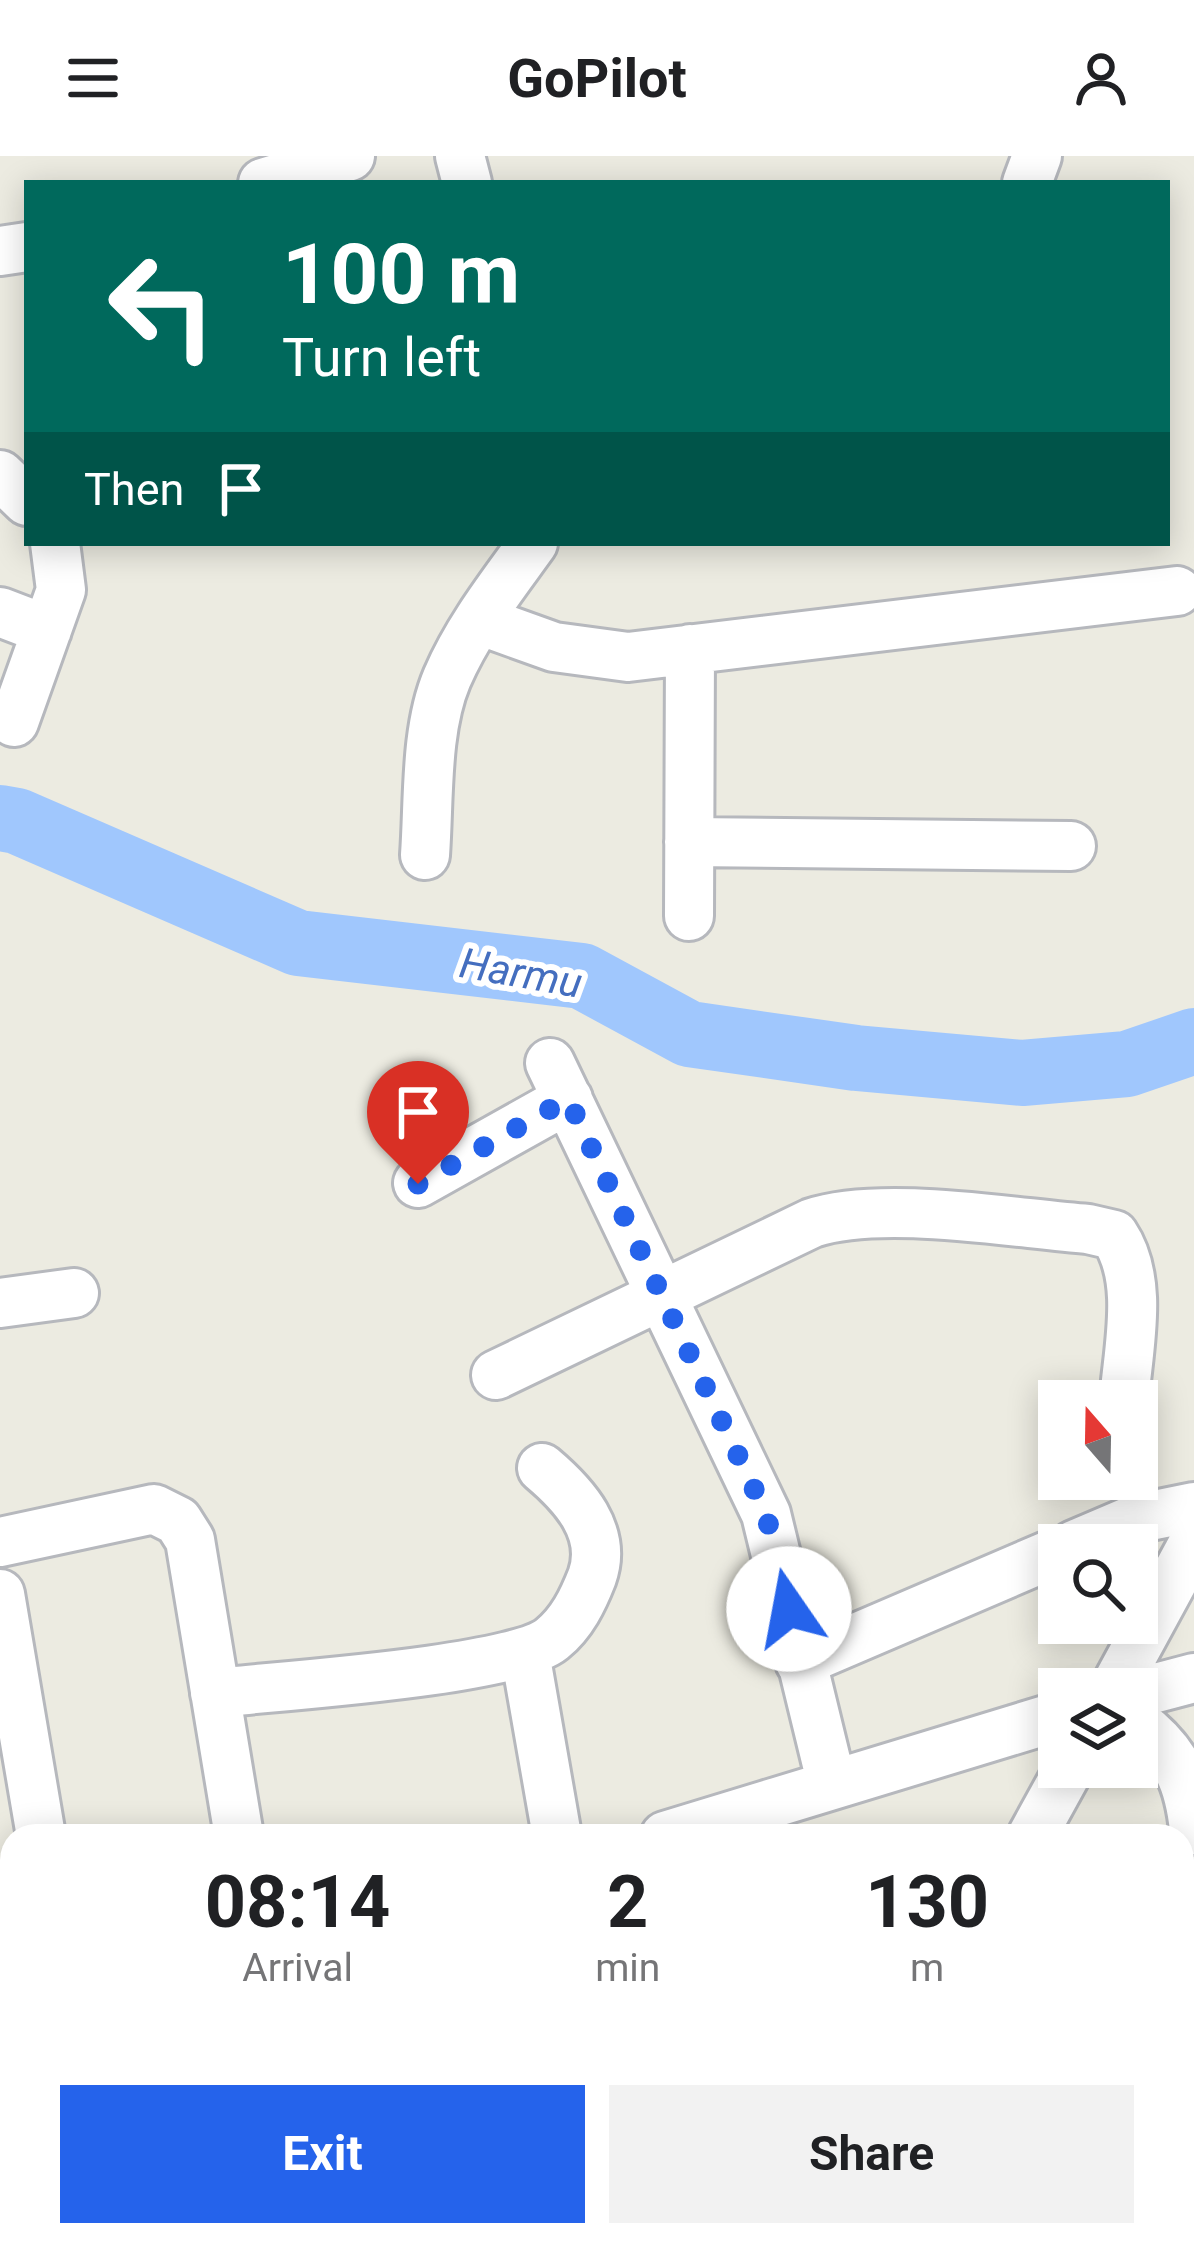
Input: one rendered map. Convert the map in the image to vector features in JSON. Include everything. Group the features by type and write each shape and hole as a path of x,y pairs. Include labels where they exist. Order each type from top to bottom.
{"street":[{"path":"273,180 350,156"},
{"path":"0,475 24,498"},
{"path":"14,722 62,590 55,546"},
{"path":"425,855 434,741 446,681 479,620 531,546"},
{"path":"479,620 554,647 628,656 1178,592"},
{"path":"0,612 47,630"},
{"path":"689,916 690,649"},
{"path":"689,842 1071,846"},
{"path":"418,1184 559,1081 766,1514 832,1785"},
{"path":"496,1376 812,1223 844,1213 1088,1229 1114,1235 1132,1274 1125,1380"},
{"path":"0,1303 74,1293"},
{"path":"215,1694 458,1665 525,1653 551,1640 582,1604 596,1564 592,1527 572,1494 542,1468"},
{"path":"1128,1524 1166,1510 1194,1507"},
{"path":"0,1542 154,1509 178,1521 190,1540 237,1824"},
{"path":"1125,1668 1194,1542"},
{"path":"800,1662 1038,1561"},
{"path":"0,1594 39,1824"},
{"path":"525,1653 555,1824"},
{"path":"1158,1687 1194,1678"},
{"path":"707,1824 1038,1722"},
{"path":"1158,1738 1178,1762 1193,1824"},
{"path":"1039,1824 1058,1788"}],"waterway":[{"name":"Harmu","path":"0,818 17,821 298,943 582,976 689,1034 856,1058 1022,1073 1127,1064 1194,1041"}],"route":[{"path":"418,1184 568,1099 766,1514 789,1609"}]}
